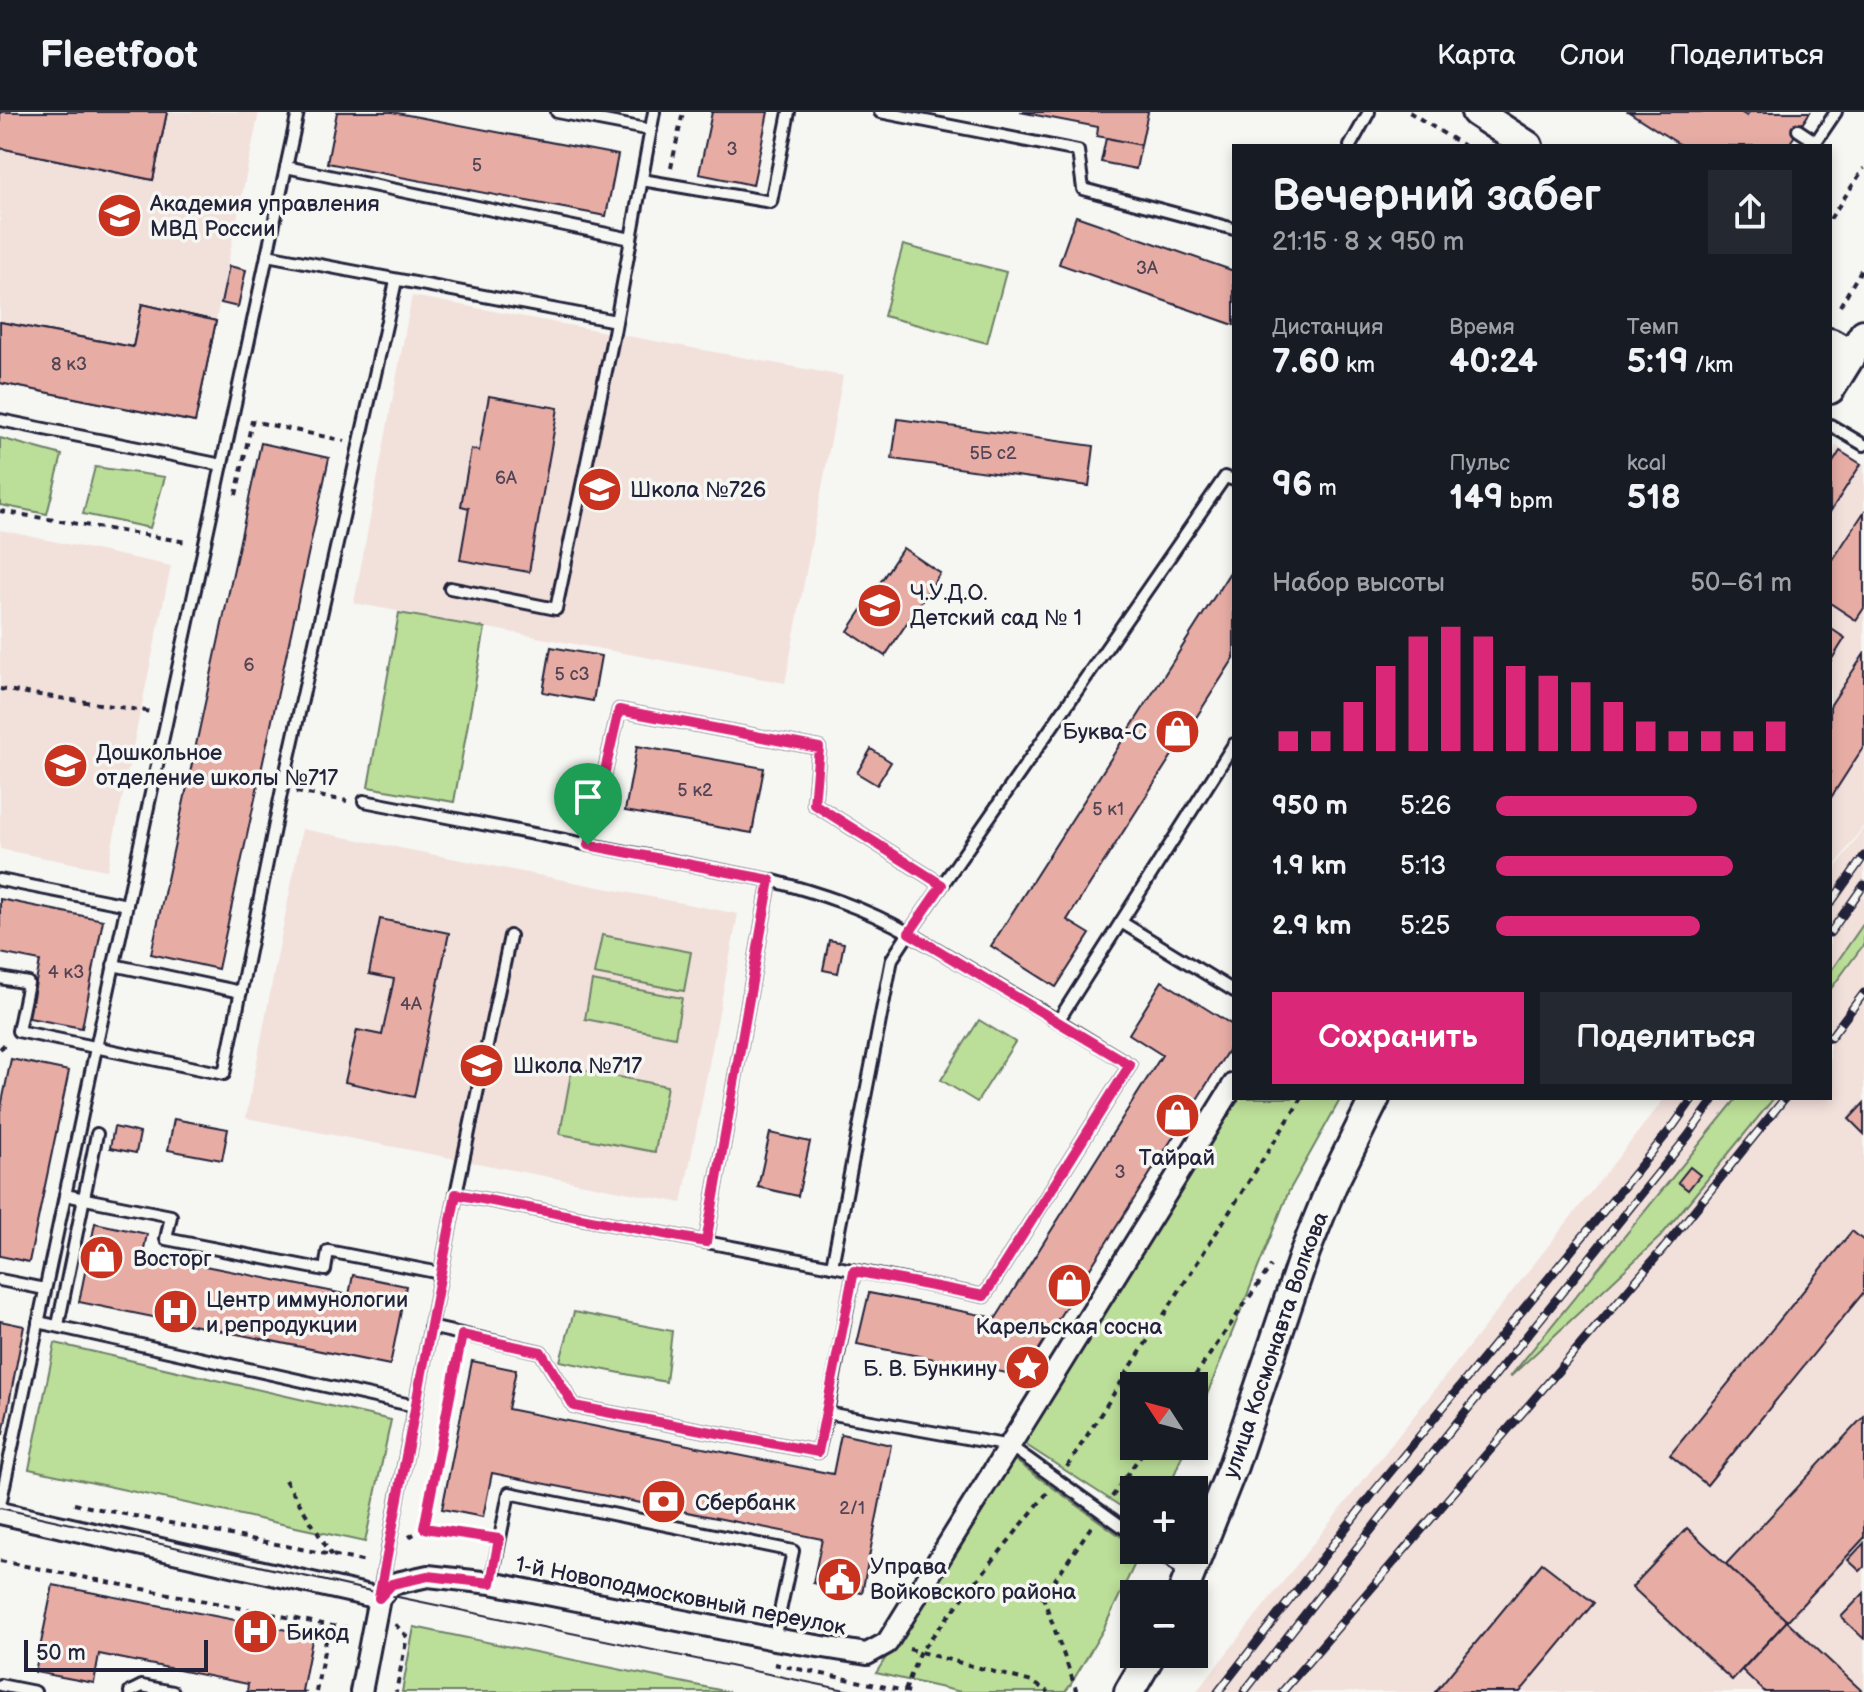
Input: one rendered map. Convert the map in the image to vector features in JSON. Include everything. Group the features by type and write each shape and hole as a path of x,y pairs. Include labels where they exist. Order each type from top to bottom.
{"main road":[{"path":"1476,112 1525,144"},
{"path":"1832,384 1848,344"},
{"name":"улица Космонавта Волкова","path":"1188,1580 1233,1466 1305,1252 1332,1185 1374,1100"},
{"path":"1129,1692 1143,1668"}],"street":[{"path":"887,1643 1232,1087"},
{"path":"0,1513 379,1598 361,1692"},
{"name":"1-й Новоподмосковный переулок","path":"379,1598 392,1584 428,1576 491,1583 774,1639 867,1654 887,1643"}],"lane":[{"path":"0,1505 113,965 298,112"},
{"path":"557,112 651,130"},
{"path":"450,588 556,609 616,321 654,112"},
{"path":"642,180 771,202 789,112"},
{"path":"880,112 1078,151 1083,189 1232,228"},
{"path":"1351,144 1369,112"},
{"path":"1798,130 1814,144 1836,112"},
{"path":"286,167 631,239"},
{"path":"267,255 616,321"},
{"path":"0,978 28,983 18,1031 224,1074 282,789 396,281"},
{"path":"0,420 222,465"},
{"path":"1832,426 1864,445"},
{"path":"832,1266 892,959 1225,477 1232,479"},
{"path":"588,845 619,710 819,748 814,804 942,885"},
{"path":"1058,1021 1232,747"},
{"path":"364,801 770,880 815,892 878,915 1130,1065 984,1296 456,1194"},
{"path":"0,880 127,905"},
{"path":"706,1242 770,880"},
{"path":"1121,922 1232,990"},
{"path":"379,1598 440,1273 510,936"},
{"path":"113,965 241,992"},
{"path":"58,1325 97,1134"},
{"path":"65,1195 171,1216 166,1239 325,1270 328,1251 440,1273"},
{"path":"430,1327 541,1352 574,1406 818,1452 854,1271"},
{"path":"0,1280 45,1289"},
{"path":"38,1322 415,1406"},
{"path":"827,1413 1010,1446 1120,1525"},
{"path":"491,1583 509,1493 793,1551 774,1639"},
{"path":"1168,1564 1182,1580"},
{"path":"0,1685 35,1692"},
{"path":"130,1692 142,1686 173,1692"}],"path":[{"path":"667,184 683,112"},
{"path":"1409,112 1461,144"},
{"path":"1832,216 1864,168"},
{"path":"1840,306 1864,265"},
{"path":"0,511 204,544"},
{"path":"0,689 168,714"},
{"path":"282,789 337,801 364,801"},
{"path":"766,1662 907,1692 919,1653 1058,1480 1301,1100"},
{"path":"1198,1372 1277,1257"},
{"path":"424,1528 462,1335"},
{"path":"1077,1692 1043,1597 1137,1460"},
{"path":"285,1480 332,1556"},
{"path":"66,1503 365,1563 424,1528 499,1539"},
{"path":"0,1561 343,1628 391,1621 407,1637 396,1692"},
{"path":"316,1692 329,1625"},
{"path":"887,1643 1032,1682 1049,1692"},
{"path":"398,1684 404,1692"}],"shaded area":[{"name":"Академия управления МВД России","path":"0,112 259,112 195,422 0,383"},
{"name":"Школа №726","path":"412,296 843,376 785,683 354,603"},
{"path":"1836,446 1864,464 1864,825 1832,870 1832,453"},
{"name":"Дошкольное отделение школы №717","path":"0,530 171,566 107,870 0,849"},
{"path":"1864,827 1864,1692 1196,1692 1663,1100 1832,1100 1832,874"},
{"name":"Школа №717","path":"302,829 738,914 682,1203 246,1118"}],"green space":[{"path":"903,245 1006,272 987,343 884,316"},
{"path":"0,438 62,455 47,514 0,505"},
{"path":"95,467 165,477 150,528 83,514"},
{"path":"399,613 485,628 454,802 368,787"},
{"path":"1864,923 1864,944 1832,987 1832,969"},
{"path":"602,935 691,952 684,991 594,974"},
{"path":"592,981 682,998 675,1037 585,1019"},
{"path":"979,1020 1015,1042 977,1102 941,1080"},
{"path":"572,1068 667,1086 655,1152 560,1134"},
{"path":"1233,1100 1340,1100 1289,1191 1208,1392 1208,1372 1120,1372 1120,1460 1180,1460 1174,1476 1120,1476 1120,1506 1023,1443"},
{"path":"1735,1100 1772,1100 1661,1236 1510,1377"},
{"path":"574,1312 672,1331 666,1382 560,1361"},
{"path":"55,1343 391,1420 365,1542 29,1469"},
{"path":"1013,1459 1120,1536 1120,1564 1135,1564 1127,1580 1120,1580 1120,1595 1103,1630 1065,1692 961,1692 876,1673"},
{"path":"414,1627 729,1692 402,1692"}],"building":[{"path":"0,112 167,112 153,180 0,148"},
{"path":"0,112 167,112 153,180 0,148"},
{"path":"337,112 392,112 618,155 606,216 327,163"},
{"path":"712,112 768,112 753,185 699,174"},
{"path":"1020,112 1148,112 1141,145 1097,136 1098,127"},
{"path":"1629,112 1740,112 1747,116 1749,112 1810,112 1789,144 1679,144"},
{"path":"1106,138 1141,145 1136,169 1101,162"},
{"path":"1076,216 1232,270 1232,324 1059,264"},
{"path":"229,266 246,270 238,307 221,303"},
{"path":"142,304 216,321 195,422 0,383 0,322 133,347"},
{"path":"142,304 216,321 195,422 0,383 0,322 133,347"},
{"path":"489,396 558,408 529,572 460,560 469,508 461,506 471,449 479,451"},
{"path":"898,419 1094,446 1089,486 892,459"},
{"path":"261,443 329,458 218,969 151,954"},
{"path":"1840,451 1861,464 1832,509 1832,464"},
{"path":"1864,512 1864,608 1856,620 1832,604 1832,561"},
{"path":"903,548 940,573 885,656 848,631"},
{"path":"1232,569 1232,661 1067,920 1090,934 1056,987 991,946"},
{"path":"1832,629 1845,638 1832,659"},
{"path":"551,647 601,656 593,701 543,692"},
{"path":"1864,654 1864,746 1832,796 1832,703"},
{"path":"637,746 764,768 752,833 625,811"},
{"path":"871,749 891,762 877,785 857,773"},
{"path":"0,899 103,920 82,1028 29,1018 40,961 0,953"},
{"path":"380,919 449,933 414,1097 345,1082 357,1030 382,1035 394,979 369,974"},
{"path":"829,940 844,943 838,973 823,970"},
{"path":"1162,981 1232,1025 1232,1044 1022,1376 857,1344 869,1293 996,1318 1162,1055 1129,1034"},
{"path":"11,1059 69,1071 29,1262 0,1256 0,1112"},
{"path":"1864,1103 1864,1134 1849,1119"},
{"path":"174,1119 228,1129 222,1160 168,1150"},
{"path":"114,1127 140,1133 136,1153 110,1148"},
{"path":"770,1133 810,1142 798,1196 758,1187"},
{"path":"1690,1167 1700,1175 1688,1190 1678,1182"},
{"path":"95,1223 147,1234 143,1254 349,1295 353,1275 406,1286 390,1365 79,1302"},
{"path":"1852,1231 1864,1241 1864,1292 1707,1485 1670,1455"},
{"path":"0,1321 24,1326 3,1434 0,1433"},
{"path":"472,1361 516,1370 508,1409 833,1474 841,1434 891,1445 862,1593 813,1583 822,1539 677,1510 674,1521 644,1515 646,1504 492,1473 483,1517 442,1509"},
{"path":"1864,1416 1864,1538 1787,1621 1726,1564"},
{"path":"1687,1528 1787,1621 1732,1680 1632,1587"},
{"path":"1864,1543 1864,1567 1860,1571 1848,1560"},
{"path":"1542,1563 1594,1603 1520,1692 1435,1692"},
{"path":"53,1585 313,1635 302,1691 307,1692 247,1692 248,1684 99,1654 94,1683 35,1672"},
{"path":"1864,1593 1864,1639 1841,1617"},
{"path":"1787,1621 1863,1692 1765,1692 1742,1670"}],"tram line":[{"path":"0,1508 393,1596 855,1692"}],"railway":[{"path":"1832,901 1864,856"},
{"path":"1832,930 1864,885"},
{"path":"1832,1035 1864,993"},
{"path":"1218,1692 1373,1493 1692,1100"},
{"path":"1244,1692 1714,1100"},
{"path":"1282,1692 1664,1248 1783,1100"}],"place":[{"name":"Академия управления МВД России","path":"119,216"},
{"name":"Школа №726","path":"599,489"},
{"name":"Ч.У.Д.О. Детский сад № 1","path":"879,605"},
{"name":"Буква-С","path":"1178,731"},
{"name":"Дошкольное отделение школы №717","path":"65,765"},
{"name":"Школа №717","path":"482,1065"},
{"name":"Тайрай","path":"1177,1116"},
{"name":"Восторг","path":"102,1258"},
{"name":"Карельская сосна","path":"1069,1285"},
{"name":"Центр иммунологии и репродукции","path":"175,1312"},
{"name":"Б. В. Бункину","path":"1028,1368"},
{"name":"Сбербанк","path":"664,1502"},
{"name":"Управа Войковского района","path":"839,1579"},
{"name":"Бикод","path":"255,1632"}],"route":[{"path":"619,710 819,748 814,804 942,885 909,933 1130,1065 984,1296 854,1271 818,1452 574,1406 541,1352 462,1335 424,1528 499,1539 491,1583 428,1576 392,1584 379,1598 456,1194 706,1242 770,880 588,845 619,710"}]}
